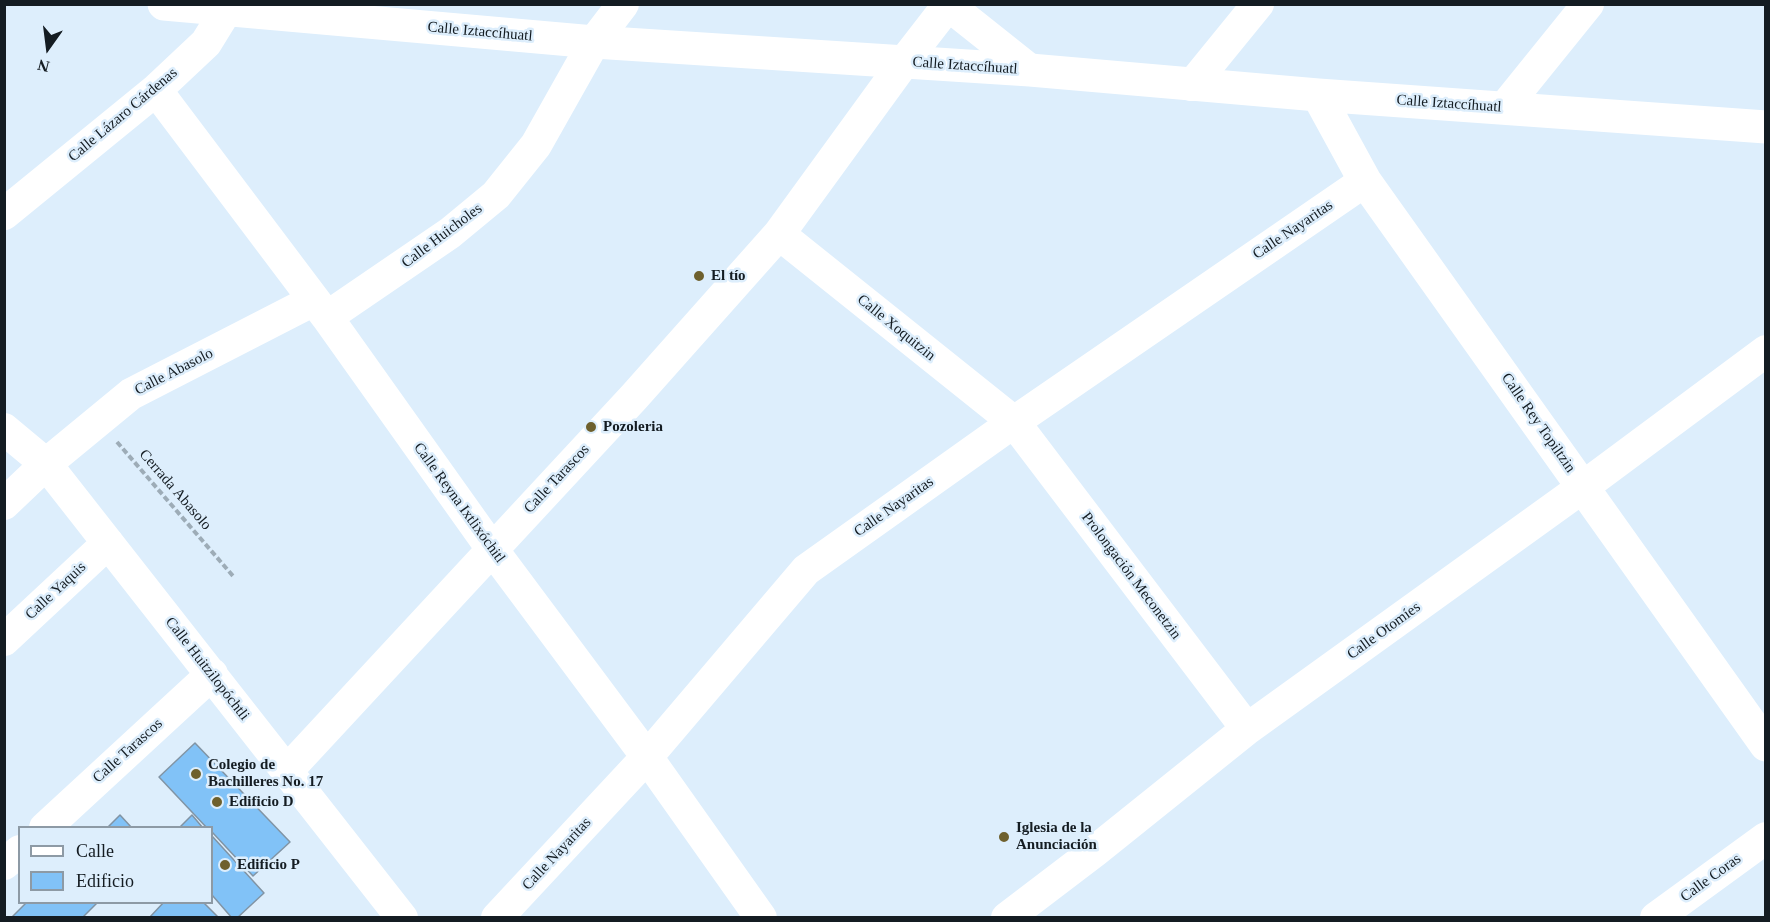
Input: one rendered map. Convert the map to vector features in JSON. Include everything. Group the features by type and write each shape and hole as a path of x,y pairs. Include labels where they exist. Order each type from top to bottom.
{"street":[{"name":"Calle Iztaccíhuatl","path":"164,4 228,7 594,42 1030,70 1318,95 1766,127"},
{"name":"Calle Huicholes","path":"321,308 450,233 496,195 536,145 594,42 623,4"},
{"path":"1192,85 1258,4"},
{"path":"1504,108 1588,4"},
{"path":"948,5 1030,70"},
{"name":"Calle Tarascos","path":"286,772 634,397 779,234 948,5"},
{"name":"Calle Lázaro Cárdenas","path":"4,214 156,90 206,43 228,7"},
{"name":"Calle Reyna Ixtlixóchitl","path":"156,90 321,308 492,549 648,757 761,918"},
{"name":"Calle Rey Topiltzin","path":"1318,95 1365,181 1766,745"},
{"name":"Calle Nayaritas","path":"497,918 648,757 806,570 1014,422 1365,181"},
{"name":"Calle Xoquitzin","path":"779,234 1014,422"},
{"name":"Calle Abasolo","path":"4,504 46,464 130,394 321,308"},
{"name":"Calle Otomíes","path":"1007,918 1095,851 1247,729 1583,487 1766,351"},
{"name":"Prolongación Meconetzin","path":"1014,422 1247,729"},
{"name":"Calle Huitzilopóchtli","path":"4,429 46,464 402,918"},
{"name":"Calle Yaquis","path":"4,640 108,543"},
{"name":"Calle Tarascos","path":"47,826 212,674"},
{"name":"Calle Coras","path":"1656,918 1766,838"},
{"path":"4,864 18,853"}],"path":[{"name":"Cerrada Abasolo","path":"99,421 233,576"}],"building":[{"name":"Edificio D","path":"195,743 290,842 253,876 213,833 213,826 205,826 159,777"},
{"path":"120,815 130,826 109,826"},
{"name":"Edificio P","path":"192,815 201,826 181,826"},
{"name":"Edificio P","path":"213,837 264,893 237,918 232,918 213,896"},
{"path":"25,904 96,904 82,918 11,918"},
{"path":"162,904 205,904 218,917 149,918"}],"place":[{"name":"El tío","path":"699,276"},
{"name":"Pozoleria","path":"591,427"},
{"name":"Colegio de Bachilleres No. 17","path":"196,774"},
{"name":"Edificio D","path":"217,802"},
{"name":"Iglesia de la Anunciación","path":"1004,837"},
{"name":"Edificio P","path":"225,865"}]}
